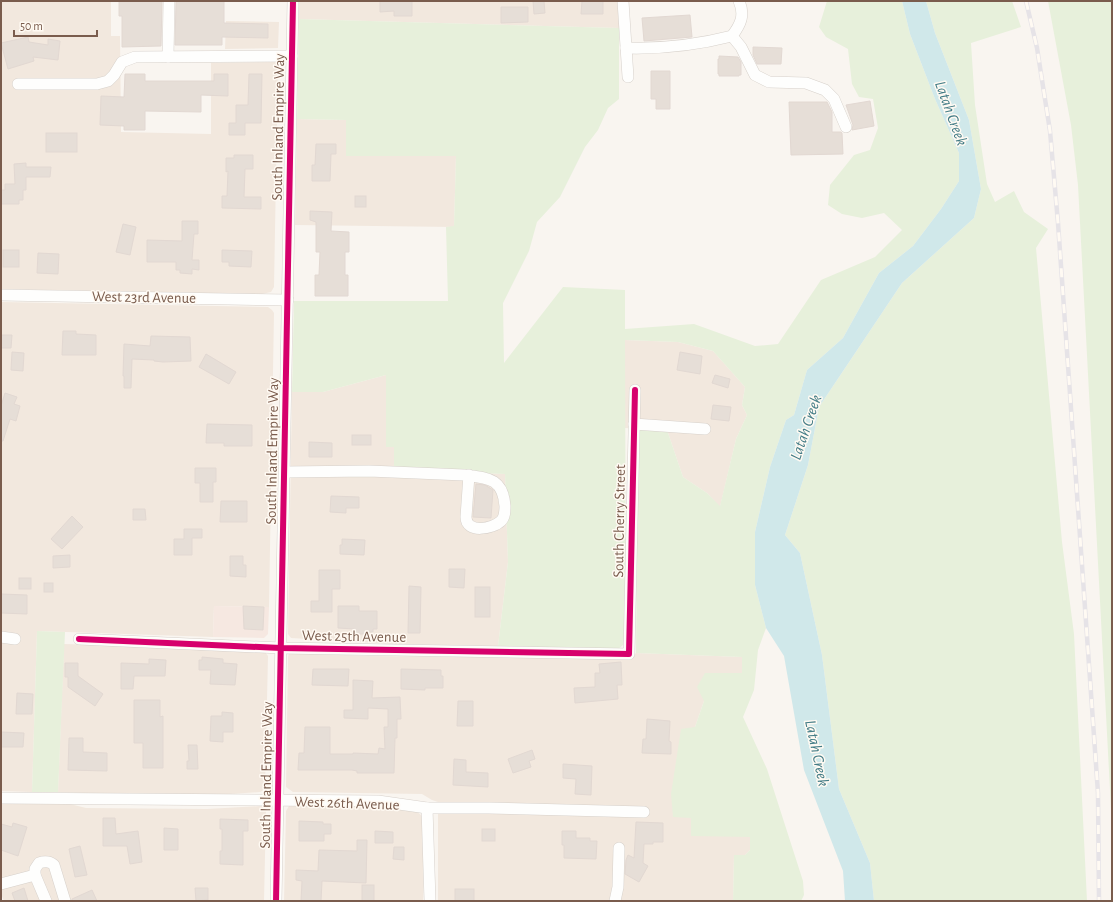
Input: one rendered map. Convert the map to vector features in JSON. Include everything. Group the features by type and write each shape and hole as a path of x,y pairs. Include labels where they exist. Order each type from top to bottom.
{"street":[{"path":"168,57 169,1"},
{"name":"South Inland Empire Way","path":"276,901 293,1"},
{"path":"623,1 628,77"},
{"path":"626,48 656,49 707,42 732,36 741,24 742,8 739,1"},
{"path":"732,36 741,48 755,75 769,82 806,83 825,90 834,99 846,127"},
{"path":"18,84 97,84 108,81 114,75 122,62 135,57 292,56"},
{"name":"West 23rd Avenue","path":"1,295 288,300"},
{"name":"South Cherry Street","path":"629,654 635,390"},
{"path":"634,424 706,429"},
{"path":"284,472 369,471 469,475 488,479 497,483 500,487 504,498 505,510 504,517 496,524 487,528 478,528 467,523 466,517 469,475"},
{"path":"1,637 15,639"},
{"name":"West 25th Avenue","path":"79,639 281,648 629,654"},
{"name":"West 26th Avenue","path":"1,798 378,802 427,808 644,812"},
{"path":"427,808 430,901"},
{"path":"615,901 618,886 619,848"},
{"path":"46,901 35,875 35,869 39,863 45,861 54,865 66,901"},
{"path":"1,884 35,875"}],"shaded area":[{"path":"1,1 111,1 111,36 120,36 121,132 211,134 211,63 278,63 274,287 271,292 262,294 1,289"},
{"path":"299,1 620,1 619,28 299,19"},
{"path":"226,21 279,22 278,48 225,49"},
{"path":"297,119 346,120 346,156 456,156 454,227 295,225"},
{"path":"1,302 268,307 274,313 269,607 214,606 213,637 37,631 32,792 1,791"},
{"path":"625,340 678,342 713,351 745,387 742,405 747,415 736,439 720,507 707,493 683,477 667,430 625,428"},
{"path":"386,375 386,446 394,447 395,470 505,474 508,562 498,646 394,644 291,638 288,634 292,392 323,392"},
{"path":"214,606 269,607 268,634 264,638 213,637"},
{"path":"64,644 259,649 265,652 268,656 265,789 260,792 185,797 58,792"},
{"path":"289,653 364,656 630,658 636,653 742,657 742,673 705,673 704,701 695,727 691,836 750,836 750,850 745,855 734,855 733,901 438,901 438,802 422,794 293,792 286,787 288,657"},
{"path":"1,802 66,803 86,808 207,809 264,807 266,811 264,901 4,901 1,894"},
{"path":"289,806 406,808 415,810 422,816 425,822 423,901 284,901 286,811"}],"green space":[{"path":"827,1 902,1 910,34 935,99 959,153 959,181 941,209 913,246 879,273 843,338 807,370 794,415 786,420 770,467 755,532 755,585 766,628 758,650 754,690 743,717 767,769 803,881 804,895 801,901 733,901 734,855 745,855 750,850 750,837 691,836 691,818 673,817 671,794 681,729 695,727 704,701 697,687 705,673 742,673 742,657 636,653 638,429 667,430 683,477 707,493 720,506 736,439 747,415 742,405 745,387 713,351 678,342 625,340 626,635 623,645 617,650 498,646 508,562 505,474 394,470 394,447 386,447 386,375 323,392 292,392 294,301 448,301 446,227 454,226 456,156 346,156 346,120 297,119 299,19 619,28 619,99 608,108 598,130 585,147 560,197 537,222 529,251 503,303 504,363 563,287 625,290 625,329 694,324 755,346 778,344 821,280 875,257 902,230 884,213 862,218 842,214 828,205 830,185 854,155 870,150 878,128 873,99 859,97 852,84 848,49 826,37 819,27"},
{"path":"926,1 1012,1 1021,27 971,43 975,105 987,184 995,202 1014,191 1024,212 1048,229 1036,248 1062,542 1074,634 1087,901 874,901 870,863 839,789 822,655 800,553 785,535 808,465 819,407 902,283 974,218 981,189 969,120 935,33"},
{"path":"1048,1 1112,1 1112,828 1078,185 1071,125"},
{"path":"37,631 65,632 58,792 32,792"}],"water":[{"name":"Latah Creek","path":"902,1 926,1 935,33 969,120 981,189 974,218 902,283 819,407 808,465 785,535 800,553 822,655 839,789 870,863 874,901 845,901 843,871 804,770 784,656 766,628 755,585 755,532 770,467 786,420 794,415 807,370 843,338 879,273 913,246 941,209 959,181 959,153 935,99 910,34"}],"building":[{"path":"119,1 162,1 161,46 122,47 122,16 119,16"},
{"path":"176,1 224,1 224,23 268,24 268,38 222,37 222,45 175,45"},
{"path":"380,1 412,1 412,16 394,16 394,11 380,12"},
{"path":"533,1 544,1 545,13 534,14"},
{"path":"582,1 603,1 603,14 581,14"},
{"path":"501,7 528,7 528,22 501,23"},
{"path":"690,15 692,37 644,41 642,18"},
{"path":"28,37 29,42 48,45 48,39 60,41 58,60 33,57 34,61 8,69 1,43"},
{"path":"753,47 782,48 781,64 757,64 753,55"},
{"path":"719,56 738,57 741,62 741,75 719,76"},
{"path":"651,71 670,71 670,109 656,109 656,99 651,99"},
{"path":"125,74 145,74 145,81 214,81 214,74 228,74 228,96 201,95 201,112 145,111 145,130 124,130 124,126 100,125 101,96 124,97"},
{"path":"249,74 262,74 261,123 245,123 245,135 229,135 229,123 236,123 236,105 248,105"},
{"path":"870,101 874,126 852,130 853,125 846,105"},
{"path":"789,102 827,102 832,112 832,132 842,133 843,154 791,155"},
{"path":"46,133 77,133 77,152 46,152"},
{"path":"316,144 336,144 336,154 331,154 330,181 312,181 312,165 315,165"},
{"path":"234,155 253,155 253,169 245,169 244,197 261,197 261,209 222,208 222,196 227,196 228,171 226,172 226,158 234,158"},
{"path":"26,163 26,167 51,167 50,177 26,177 26,190 23,190 23,200 19,200 19,204 1,204 1,190 5,190 5,184 15,184 14,164"},
{"path":"355,196 366,196 366,207 355,207"},
{"path":"310,211 332,212 331,231 349,232 349,252 345,252 345,275 348,275 348,296 315,296 315,275 319,275 320,252 316,252 316,222 310,220"},
{"path":"182,221 198,221 198,234 194,234 192,260 199,260 199,270 192,269 192,274 180,273 180,270 176,270 176,262 147,262 147,240 182,241"},
{"path":"123,224 136,227 130,255 116,252"},
{"path":"3,250 19,250 19,267 3,267"},
{"path":"222,250 252,251 251,267 229,266 229,262 222,262"},
{"path":"38,253 59,254 58,274 37,273"},
{"path":"63,331 76,331 76,334 96,335 96,355 62,355"},
{"path":"1,335 12,335 11,348 1,348"},
{"path":"151,336 190,337 191,361 163,362 132,359 131,388 124,388 124,344 150,346"},
{"path":"12,352 24,353 23,371 11,370"},
{"path":"680,352 702,356 700,374 677,370"},
{"path":"206,354 236,372 229,384 199,367"},
{"path":"715,375 730,379 728,388 712,383"},
{"path":"5,393 17,397 14,404 20,406 16,421 10,419 3,441 1,441 1,406"},
{"path":"713,405 731,407 729,421 711,419"},
{"path":"207,424 252,425 252,446 224,446 224,443 206,443"},
{"path":"352,435 371,435 371,445 352,445"},
{"path":"309,442 332,443 332,457 309,457"},
{"path":"195,468 216,468 216,482 213,482 213,502 200,502 200,483 195,483"},
{"path":"476,484 485,485 493,490 491,518 473,517"},
{"path":"331,496 359,497 359,508 346,508 346,513 330,512"},
{"path":"221,501 247,501 247,522 220,522"},
{"path":"133,509 145,509 146,520 133,520"},
{"path":"72,516 83,527 62,549 51,539"},
{"path":"184,529 202,529 202,538 192,538 192,555 174,555 174,539 184,539"},
{"path":"342,539 365,540 364,555 340,554"},
{"path":"70,555 70,567 53,568 53,556"},
{"path":"230,556 243,556 243,565 246,565 246,577 230,576"},
{"path":"449,569 465,569 464,588 449,587"},
{"path":"319,570 340,570 340,589 332,589 332,612 311,612 311,601 319,601"},
{"path":"19,578 31,578 31,589 19,589"},
{"path":"44,583 53,583 53,592 44,592"},
{"path":"409,586 421,587 420,633 408,633"},
{"path":"475,587 490,587 490,617 475,617"},
{"path":"1,594 27,595 27,614 1,613"},
{"path":"243,606 264,607 263,630 244,629"},
{"path":"338,606 359,606 359,611 377,611 377,629 373,629 373,632 367,632 367,634 354,634 354,629 338,628"},
{"path":"202,657 223,659 223,663 237,664 235,685 210,684 211,670 199,670 199,660 202,660"},
{"path":"149,659 166,660 165,676 134,676 133,689 121,689 121,663 149,664"},
{"path":"621,662 622,685 617,685 618,699 575,703 574,688 595,687 595,673 600,673 599,664"},
{"path":"65,663 78,663 78,676 103,694 95,706 68,687 68,677 65,677"},
{"path":"313,669 349,669 348,686 312,685"},
{"path":"401,669 441,670 441,676 443,676 443,688 425,688 425,690 401,689"},
{"path":"353,680 373,681 372,698 400,697 401,719 397,719 394,773 357,773 357,771 352,770 298,770 299,753 304,753 305,727 330,727 330,754 378,754 379,748 385,749 384,727 388,727 388,709 368,708 368,719 344,718 344,710 353,710"},
{"path":"17,693 33,694 32,714 16,714"},
{"path":"134,700 160,700 160,717 163,716 163,768 143,768 143,743 134,743"},
{"path":"458,701 473,701 473,726 457,726"},
{"path":"222,712 233,713 233,732 223,732 223,742 210,741 211,716 222,716"},
{"path":"647,719 670,721 669,741 671,742 671,754 642,753 643,739 646,739"},
{"path":"1,732 24,733 23,747 1,747"},
{"path":"69,738 83,738 83,752 107,753 107,771 68,770"},
{"path":"188,745 197,745 198,769 187,769 187,761 189,761"},
{"path":"532,750 535,759 529,761 531,767 513,773 508,759"},
{"path":"454,759 466,760 466,772 488,773 488,787 453,785"},
{"path":"563,764 592,766 591,795 575,794 576,779 563,778"},
{"path":"103,818 115,818 116,834 138,831 142,862 130,864 127,846 103,846"},
{"path":"220,819 248,820 248,831 243,831 243,865 220,864 220,851 222,851 222,829 220,829"},
{"path":"299,821 323,822 323,824 331,824 331,834 324,834 324,841 299,841"},
{"path":"636,822 663,823 663,842 644,844 643,863 648,866 639,882 625,874 628,855 634,858"},
{"path":"13,823 27,827 18,856 1,850 1,824 12,827"},
{"path":"164,828 178,829 178,850 164,850"},
{"path":"482,829 495,829 495,841 482,841"},
{"path":"375,831 393,832 393,843 375,843"},
{"path":"562,831 576,831 576,838 590,838 590,841 597,841 596,859 564,858"},
{"path":"357,840 367,840 366,883 322,881 321,901 301,901 302,881 296,880 296,870 318,871 319,850 357,851"},
{"path":"80,846 87,875 75,877 69,849"},
{"path":"394,847 404,847 404,860 393,859"},
{"path":"362,885 374,885 374,901 362,901"},
{"path":"24,888 28,901 15,901 12,893"},
{"path":"195,888 208,888 208,900 196,901"},
{"path":"455,889 474,889 474,901 455,901"},
{"path":"92,890 97,901 72,901 72,899"}],"railway":[{"path":"1026,1 1037,48 1050,131 1058,223 1098,793 1099,901"}],"cycle path":[{"path":"276,901 293,1"},
{"path":"79,639 281,648 629,654 635,390"}]}
